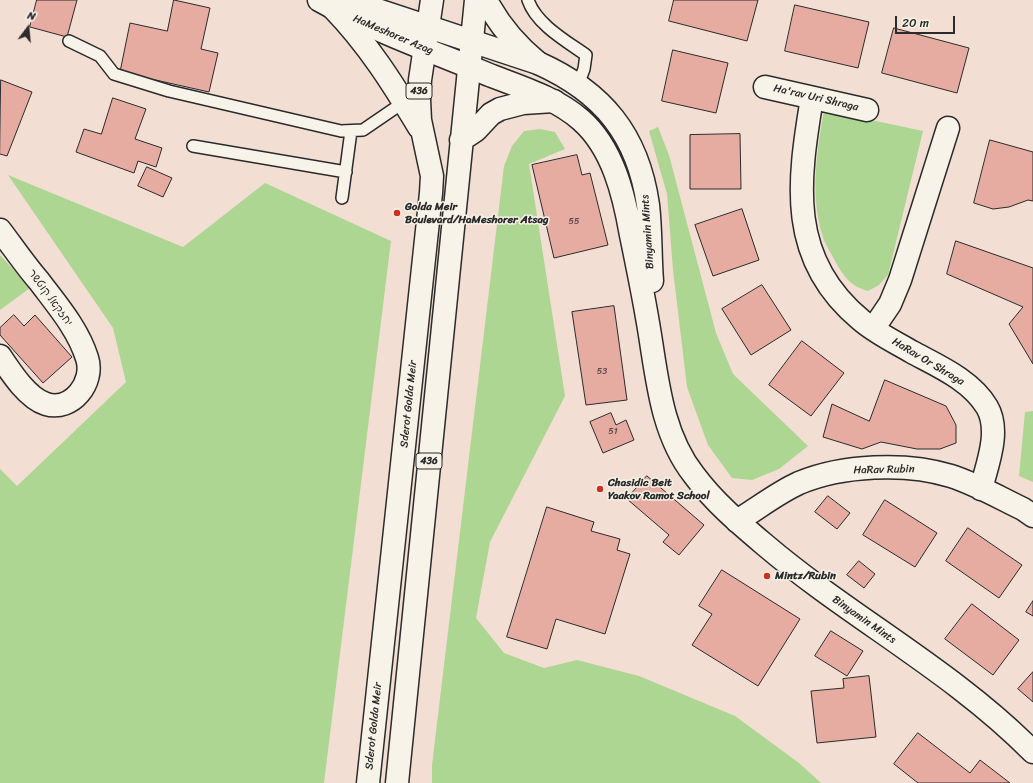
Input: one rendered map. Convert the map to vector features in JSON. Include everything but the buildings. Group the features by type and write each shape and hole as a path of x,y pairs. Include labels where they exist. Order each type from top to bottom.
{"street":[{"name":"436","path":"428,26 432,0"},
{"name":"436","path":"397,783 476,0"},
{"path":"486,0 496,18 510,37 538,63"},
{"name":"HaMeshorer Azag","path":"333,3 428,26 472,41"},
{"name":"HaMeshorer Azag","path":"333,3 360,21 469,66"},
{"path":"333,3 367,45 423,134"},
{"name":"Sderot Golda Meir","path":"368,783 431,193 432,176 430,160 423,134 419,100 420,80 428,26"},
{"name":"Binyamin Mints","path":"472,41 538,63 566,76 592,95 620,126 637,161 648,206 656,372"},
{"name":"Binyamin Mints","path":"469,66 554,101 584,122 599,140 616,174 626,209 661,402 674,442 691,472 707,492 737,521 803,577 969,696 998,719 1033,752"},
{"name":"Ha'rav Uri Shraga","path":"765,87 867,110"},
{"name":"HaRav Or Shraga","path":"812,98 803,150 801,192 805,229 810,248 822,273 842,303 873,329 961,379 977,394 987,408 992,425 992,440 981,489"},
{"path":"461,140 476,130 491,114 500,109 523,103 554,101"},
{"path":"873,329 890,304 900,280 948,128"},
{"name":"יחזקאל קוטשר","path":"0,230 77,334 88,358 90,371 86,386 72,400 58,406 44,404 26,391 0,356"},
{"name":"HaRav Rubin","path":"737,521 798,484 826,473 890,468 925,470 952,476 1023,509 1033,516"},
{"path":"401,739 410,783"}],"lane":[{"path":"528,0 531,10 555,33 586,55 584,69 578,85"},
{"path":"69,41 100,56 114,74 169,91 341,131 364,130 404,102"},
{"path":"342,198 351,131"},
{"path":"193,146 346,172"}],"green space":[{"path":"824,110 923,131 888,275 879,285 868,291 851,283 837,265 824,241 818,219 816,203 816,172"},
{"path":"658,127 669,155 716,333 733,374 808,446 779,469 752,480 732,478 708,445 687,387 673,270 667,194 649,131"},
{"path":"540,129 555,132 565,149 529,164 565,396 490,542 476,618 504,653 544,668 577,660 639,676 735,716 799,763 821,783 432,783 432,765 504,166 512,146 524,131"},
{"path":"8,175 183,247 265,183 391,241 324,783 0,783 0,469 17,486 126,382 113,328"},
{"path":"0,255 30,288 0,310"},
{"path":"1033,411 1033,482 1019,476 1025,412"}],"place":[{"name":"Golda Meir Boulevard/HaMeshorer Atsag","path":"397,213"},
{"name":"Chasidic Beit Yaakov Ramot School","path":"600,489"},
{"name":"Mintz/Rubin","path":"767,576"}]}
